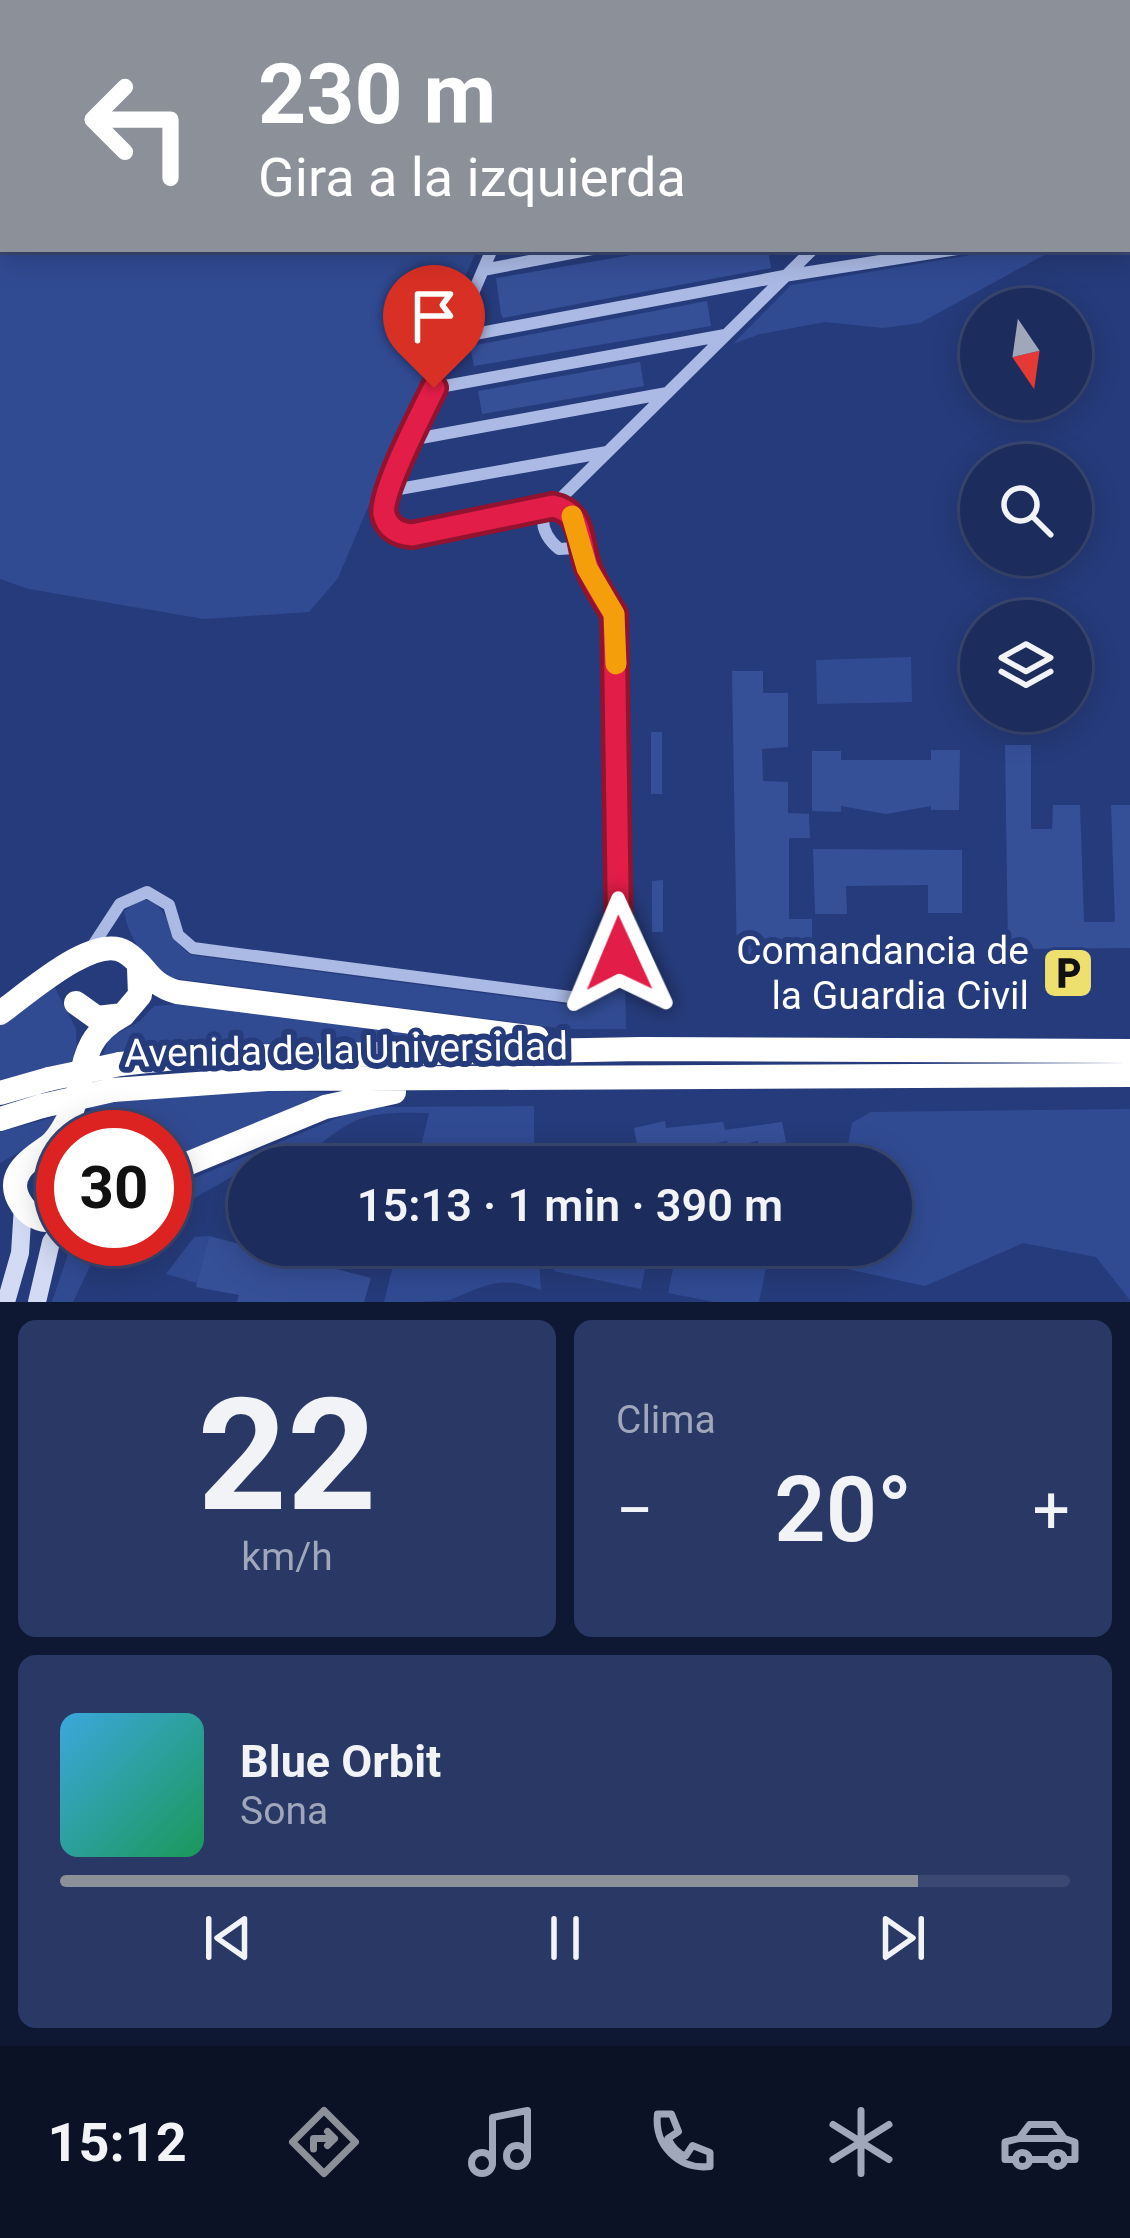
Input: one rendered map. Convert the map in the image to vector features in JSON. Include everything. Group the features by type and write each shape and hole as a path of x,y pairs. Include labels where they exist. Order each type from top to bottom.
{"highway":[{"path":"0,1013 86,954 106,947 133,961 160,987 177,992 641,1049"},
{"path":"75,1110 88,1045 70,977 86,954"},
{"path":"88,1045 140,995 133,961"},
{"path":"76,1003 97,1018 123,1015"},
{"name":"Avenida de la Universidad","path":"0,1093 120,1064 176,1058 641,1049 1130,1051"},
{"name":"Avenida de la Universidad","path":"0,1119 113,1090 267,1079 1130,1075"},
{"path":"192,1162 363,1096 486,1080"},
{"path":"36,1157 23,1162 13,1191 36,1216"}],"main road":[{"path":"6,1302 20,1253 13,1191"},
{"path":"37,1302 45,1266"}],"street":[{"path":"492,252 382,508 387,524 399,534 412,535 568,511"},
{"path":"501,252 524,262"},
{"path":"483,270 576,252"},
{"path":"546,514 810,252"},
{"path":"454,338 938,252"},
{"path":"732,286 745,296 750,310"},
{"path":"434,388 726,335"},
{"path":"410,440 668,393"},
{"path":"388,490 608,452"},
{"path":"568,511 573,490"},
{"path":"86,954 120,904 147,892 169,905 178,935 193,948 578,998 604,988 615,973 619,954 614,614 587,568 576,521 568,511"},
{"path":"546,514 549,541 587,568"},
{"path":"563,550 576,548 580,541"},
{"path":"111,922 133,961"}],"shaded area":[{"path":"0,252 476,252 338,578 309,612 204,619 29,589 0,579"},
{"path":"989,252 1050,252 984,288 960,288 960,301 920,323 883,328 825,322 733,344 791,285"},
{"path":"911,657 912,702 817,704 816,660"},
{"path":"142,899 160,908 176,940 191,955 580,1006 610,990 625,960 626,1029 565,1029 172,978 146,958 129,929 124,911"},
{"path":"54,986 76,1029 77,1060 0,1080 0,1022"},
{"path":"182,1004 490,1042 103,1055 109,1038 139,1022 154,1006"},
{"path":"277,1091 338,1094 192,1156 192,1110 91,1110 152,1097"},
{"path":"534,1106 534,1146 421,1146 429,1113 387,1113 359,1119 318,1146 270,1146 347,1114 382,1107"},
{"path":"1130,1109 1130,1300 1096,1257 1023,1243 925,1286 833,1266 912,1266 912,1146 848,1146 852,1123 871,1112"},
{"path":"36,1122 36,1142 0,1163 0,1132"},
{"path":"228,1164 228,1179 192,1200 192,1179"},
{"path":"209,1236 197,1283 166,1274 172,1266 192,1266 194,1237"},
{"path":"64,1266 90,1266 73,1302 52,1302"},
{"path":"393,1266 539,1266 541,1290 504,1283 450,1300 384,1302"},
{"path":"555,1266 646,1266 641,1289 554,1271"},
{"path":"674,1266 766,1266 759,1302 714,1302 668,1293"}],"building":[{"path":"649,252 768,252 771,268 503,318 496,278"},
{"path":"707,301 711,326 474,366 470,346"},
{"path":"640,362 644,386 482,414 478,391"},
{"path":"732,671 763,671 763,693 788,693 788,747 762,749 763,781 788,782 788,813 809,814 810,838 789,838 789,919 812,919 812,954 800,954 800,948 765,948 765,965 737,964"},
{"path":"651,732 662,732 662,794 651,794"},
{"path":"1005,745 1031,745 1031,829 1052,829 1053,805 1080,805 1084,922 1115,922 1111,805 1130,805 1130,948 1008,949"},
{"path":"931,750 960,750 959,810 931,810 931,806 886,814 841,806 841,812 812,811 812,751 841,751 841,760 931,760"},
{"path":"813,849 962,850 962,913 928,913 928,885 846,886 847,914 815,914"},
{"path":"663,880 663,932 652,932 652,881"},
{"path":"665,1121 666,1128 723,1122 725,1130 782,1122 786,1142 637,1146 634,1128"},
{"path":"209,1236 228,1241 228,1266 325,1266 371,1278 364,1302 237,1302 239,1295 196,1287"}],"slow traffic":[{"path":"572,516 587,568 614,614 616,664"}],"place":[{"name":"Comandancia de la Guardia Civil","path":"1068,973"}],"route":[{"path":"434,388 388,490 382,508 387,524 399,534 412,535 561,508 576,521 587,568 614,614 619,954"}]}
